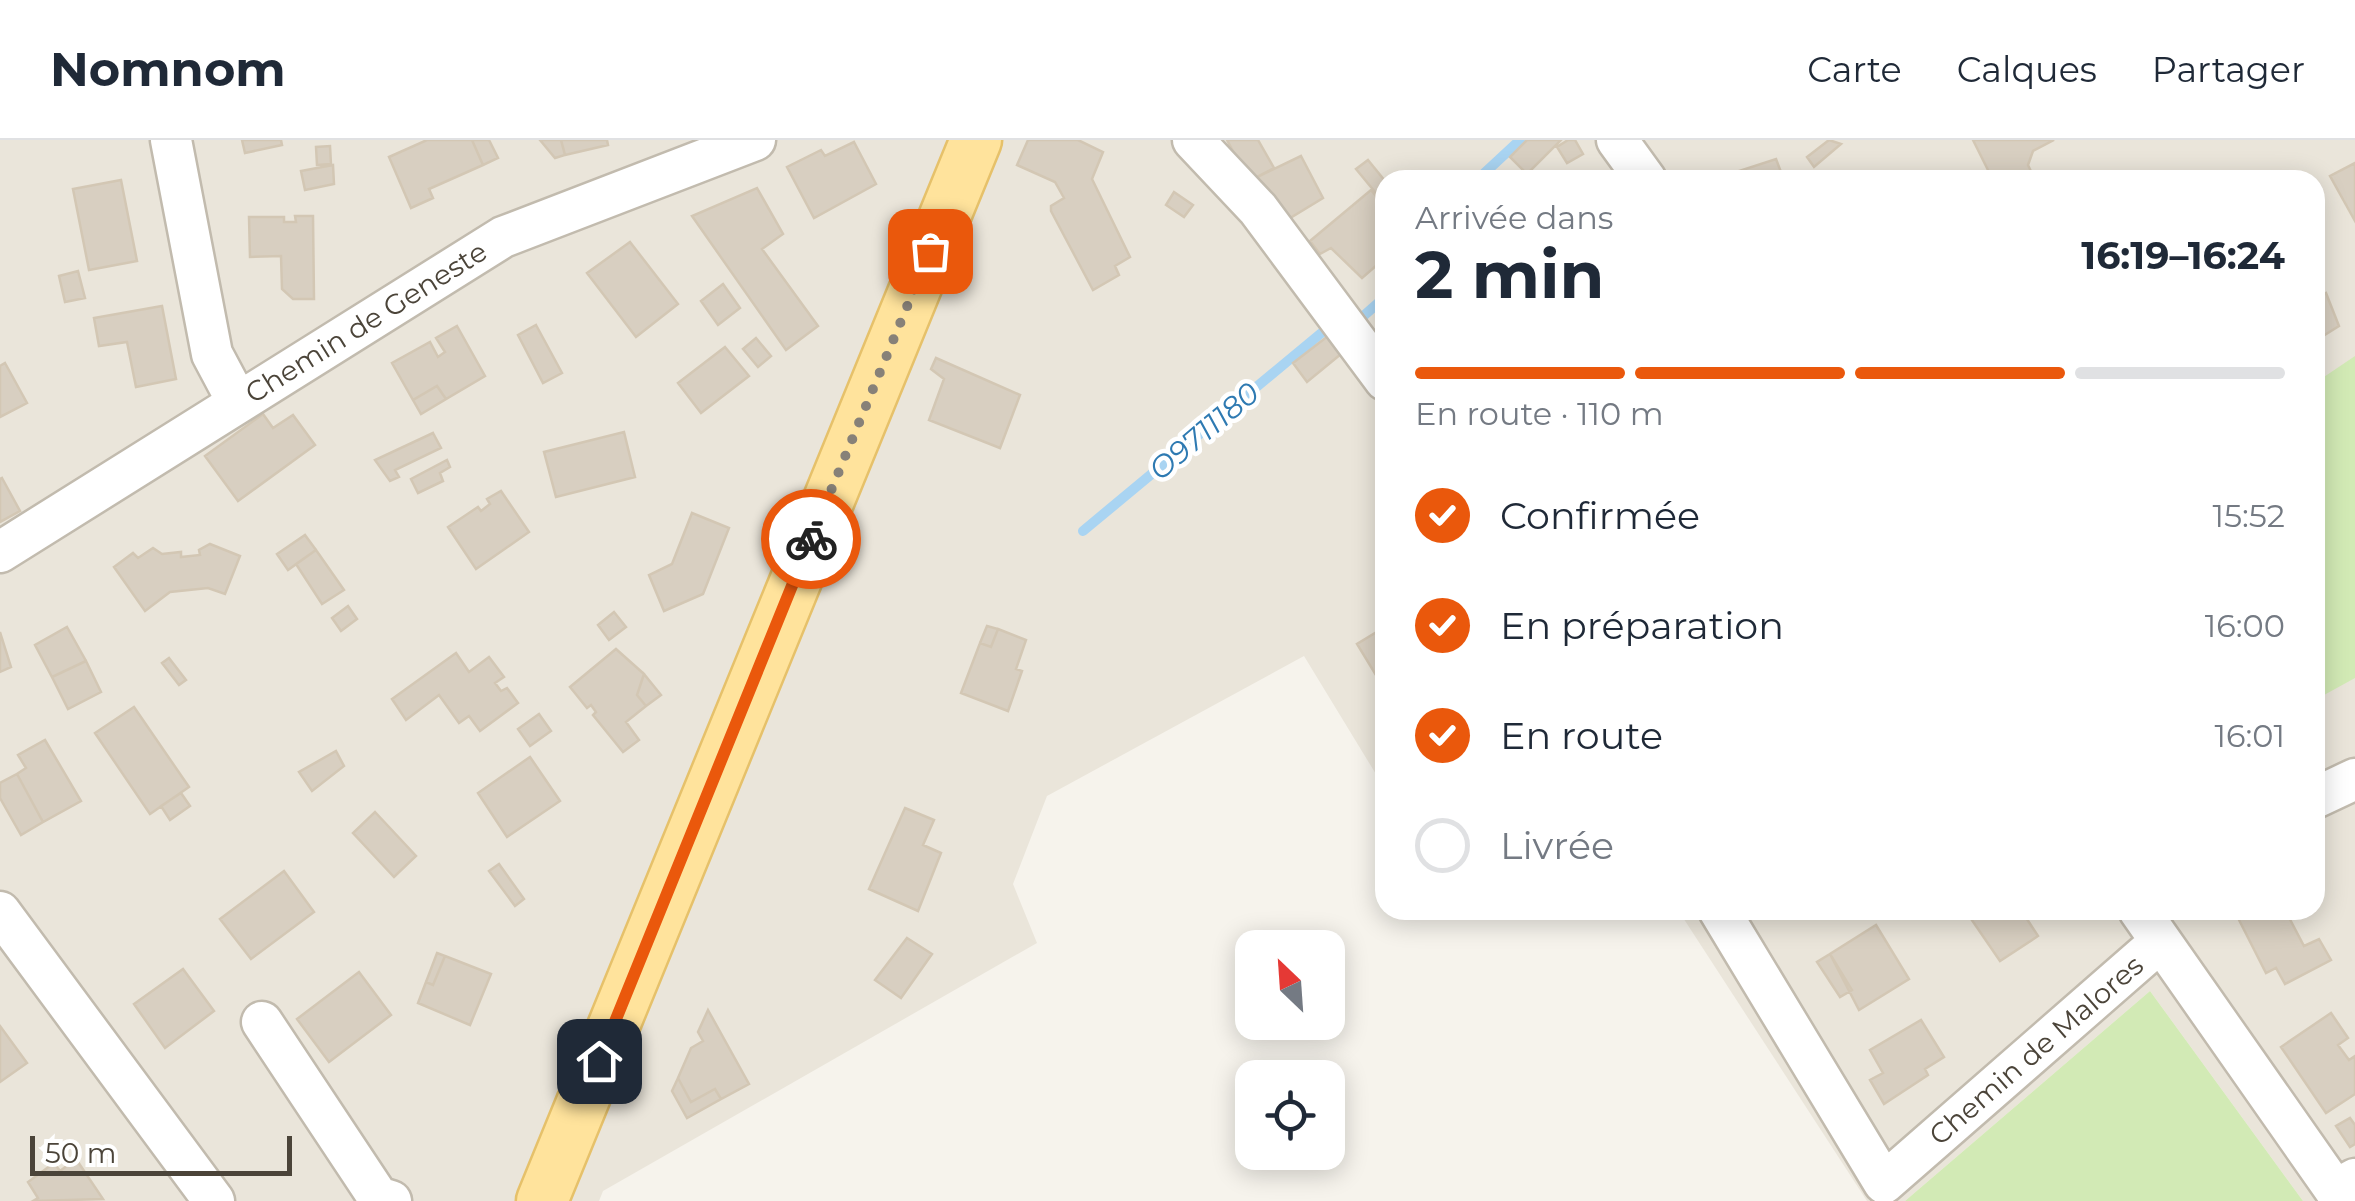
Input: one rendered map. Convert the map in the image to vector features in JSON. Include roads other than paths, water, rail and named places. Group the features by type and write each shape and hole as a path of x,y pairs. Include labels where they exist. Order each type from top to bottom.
{"main road":[{"path":"542,1201 976,140"}],"street":[{"path":"171,140 212,354 237,401"},
{"name":"Chemin de Geneste","path":"0,552 503,238 755,140"},
{"path":"1617,140 1639,170"},
{"path":"1206,154 1258,209 1375,367"},
{"path":"2325,793 2355,778"},
{"path":"0,912 214,1201"},
{"name":"Chemin de Malores","path":"1726,920 1884,1183 2150,926"},
{"path":"2150,926 2335,1190 2355,1179"},
{"path":"262,1022 378,1197 391,1201"}],"waterway":[{"name":"O9711180","path":"1488,170 1520,140"},
{"name":"O9711180","path":"1360,319 1375,306"},
{"name":"O9711180","path":"1083,531 1325,330"}]}
